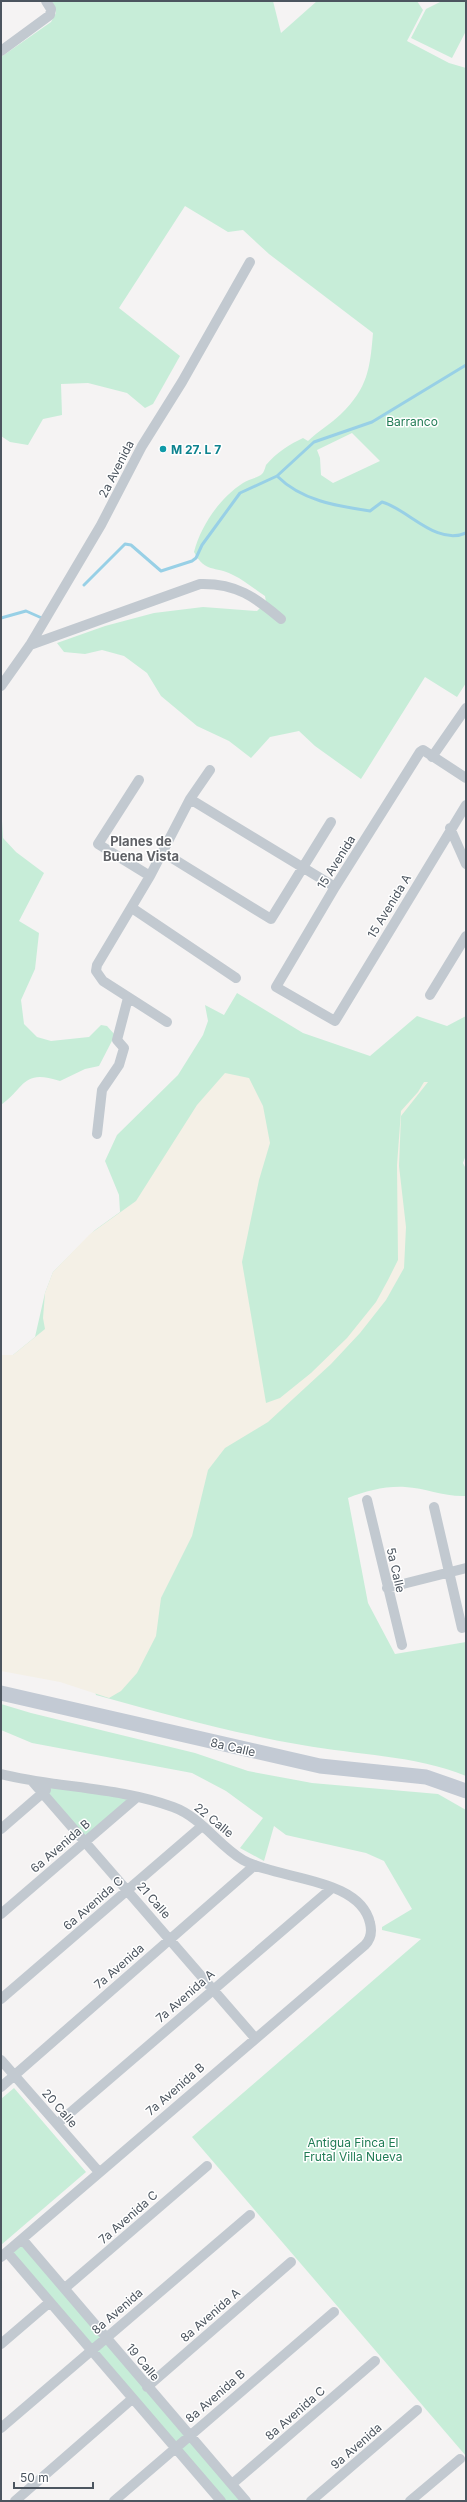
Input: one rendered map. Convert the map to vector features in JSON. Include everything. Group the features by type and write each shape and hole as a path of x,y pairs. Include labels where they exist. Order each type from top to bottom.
{"main road":[{"name":"8a Calle","path":"1,1693 320,1766 355,1771 421,1776 440,1780 466,1791"}],"street":[{"path":"1,51 50,15 51,9 46,1"},
{"name":"2a Avenida","path":"1,686 30,645 102,525 142,446 182,382 250,262"},
{"path":"30,645 200,584 212,584 254,596 280,618"},
{"path":"466,708 432,757 466,778"},
{"name":"15 Avenida","path":"276,987 335,887 420,752 423,750 432,757"},
{"path":"167,1022 103,981 96,971 99,959 132,908 190,799 210,770"},
{"path":"139,780 98,844 150,876"},
{"path":"190,799 335,887"},
{"name":"15 Avenida A","path":"276,987 335,1021 450,828 466,805"},
{"path":"172,858 271,919 304,868 331,822"},
{"path":"450,828 466,864"},
{"path":"132,908 236,978"},
{"path":"430,995 466,936"},
{"path":"97,1134 102,1090 123,1056 124,1048 117,1040 128,998"},
{"name":"5a Calle","path":"368,1500 387,1588 402,1645"},
{"path":"434,1507 462,1628"},
{"path":"387,1588 466,1568"},
{"name":"22 Calle","path":"1,1774 32,1781 54,1783 136,1798 174,1807 202,1826 233,1853 255,1865 332,1888 354,1897 364,1909 371,1926 368,1942"},
{"name":"21 Calle","path":"32,1781 170,1938 255,2038"},
{"path":"1,1829 54,1783"},
{"name":"6a Avenida B","path":"1,1914 136,1798"},
{"name":"6a Avenida C","path":"1,1999 202,1826"},
{"name":"7a Avenida","path":"1,2087 255,1865"},
{"name":"7a Avenida A","path":"57,2124 332,1888"},
{"name":"7a Avenida B","path":"4,2254 368,1942"},
{"name":"20 Calle","path":"1,2060 99,2172"},
{"name":"7a Avenida C","path":"65,2288 207,2166"},
{"name":"8a Avenida","path":"1,2428 250,2215"},
{"name":"19 Calle","path":"22,2239 246,2501"},
{"path":"4,2254 50,2302 175,2448 217,2500"},
{"name":"8a Avenida A","path":"147,2387 291,2262"},
{"path":"1,2344 50,2302"},
{"name":"8a Avenida B","path":"114,2501 334,2312"},
{"name":"8a Avenida C","path":"232,2484 375,2361"},
{"path":"15,2501 132,2399"},
{"name":"9a Avenida","path":"311,2501 417,2410"},
{"path":"410,2501 460,2459"}],"green space":[{"name":"Barranco","path":"52,1 273,1 281,33 317,1 417,1 423,10 407,41 449,63 466,68 466,683 457,697 425,677 361,779 315,746 299,731 270,737 251,758 229,741 197,726 161,696 147,673 124,656 102,650 85,654 64,652 57,643 105,626 154,613 203,607 257,611 266,602 265,596 237,577 211,568 198,559 194,552 201,532 219,504 235,489 245,482 262,474 266,465 283,449 303,438 308,441 337,418 350,404 357,395 366,377 371,357 373,333 269,254 243,230 228,232 185,206 119,308 180,356 153,404 145,408 127,393 88,383 61,384 62,415 43,419 28,445 10,442 1,436 1,57 51,22 56,13","holes":["352,433 380,461 333,483 321,475 320,458 317,450"]},
{"path":"442,1 466,1 466,31 452,58 411,38 426,9"},
{"path":"1,804 3,838 16,852 44,873 19,921 39,933 35,969 21,1000 24,1024 37,1037 51,1041 89,1037 101,1025 107,1026 115,1035 99,1066 85,1069 60,1081 38,1077 31,1079 21,1086 1,1105"},
{"path":"237,993 303,1033 370,1056 417,1016 447,1026 466,1016 466,1155 463,1163 466,1169 466,1496 450,1495 413,1488 390,1487 362,1493 348,1498 368,1603 395,1654 466,1642 466,1776 447,1769 385,1756 322,1748 250,1735 96,1695 1,1355 13,1355 35,1337 45,1293 53,1272 95,1230 120,1212 119,1195 105,1161 117,1135 178,1075 203,1035 208,1021 205,1005 224,1015"},
{"name":"Antigua Finca El Frutal Villa Nueva","path":"1,1704 31,1713 195,1753 248,1771 312,1783 438,1794 466,1810 466,2456 192,2137 421,1939 382,1930 382,1927 412,1909 384,1861 366,1853 286,1835 274,1826 264,1861 240,1848 263,1818 226,1791 192,1773 32,1743 1,1730"},
{"path":"54,1783 136,1798 85,1841 43,1793"},
{"path":"14,2088 86,2172 1,2245 1,2099"},
{"path":"22,2239 246,2501 221,2501 7,2252"}],"sand":[{"path":"225,1073 249,1078 263,1106 270,1143 259,1180 242,1262 266,1403 280,1398 311,1373 347,1338 376,1302 388,1280 398,1260 397,1165 401,1111 418,1092 424,1082 428,1082 401,1116 399,1166 406,1227 404,1268 386,1300 360,1333 331,1364 268,1422 225,1448 208,1470 192,1536 161,1598 156,1636 137,1673 121,1691 109,1698 60,1682 1,1671 1,1355 13,1355 45,1329 43,1318 45,1293 53,1272 90,1234 136,1201 197,1105"}],"waterway":[{"path":"84,585 125,544 131,545 161,571 192,561 196,558 202,545 240,493 277,476 314,442 372,422 466,365"},
{"path":"277,476 297,491 320,501 370,511 382,502 392,506 433,531 444,535 455,536 466,533"},
{"path":"1,618 26,611 44,619"}],"place":[{"name":"M 27. L 7","path":"163,449"}],"district":[{"name":"Planes de Buena Vista","path":"141,848"}]}
